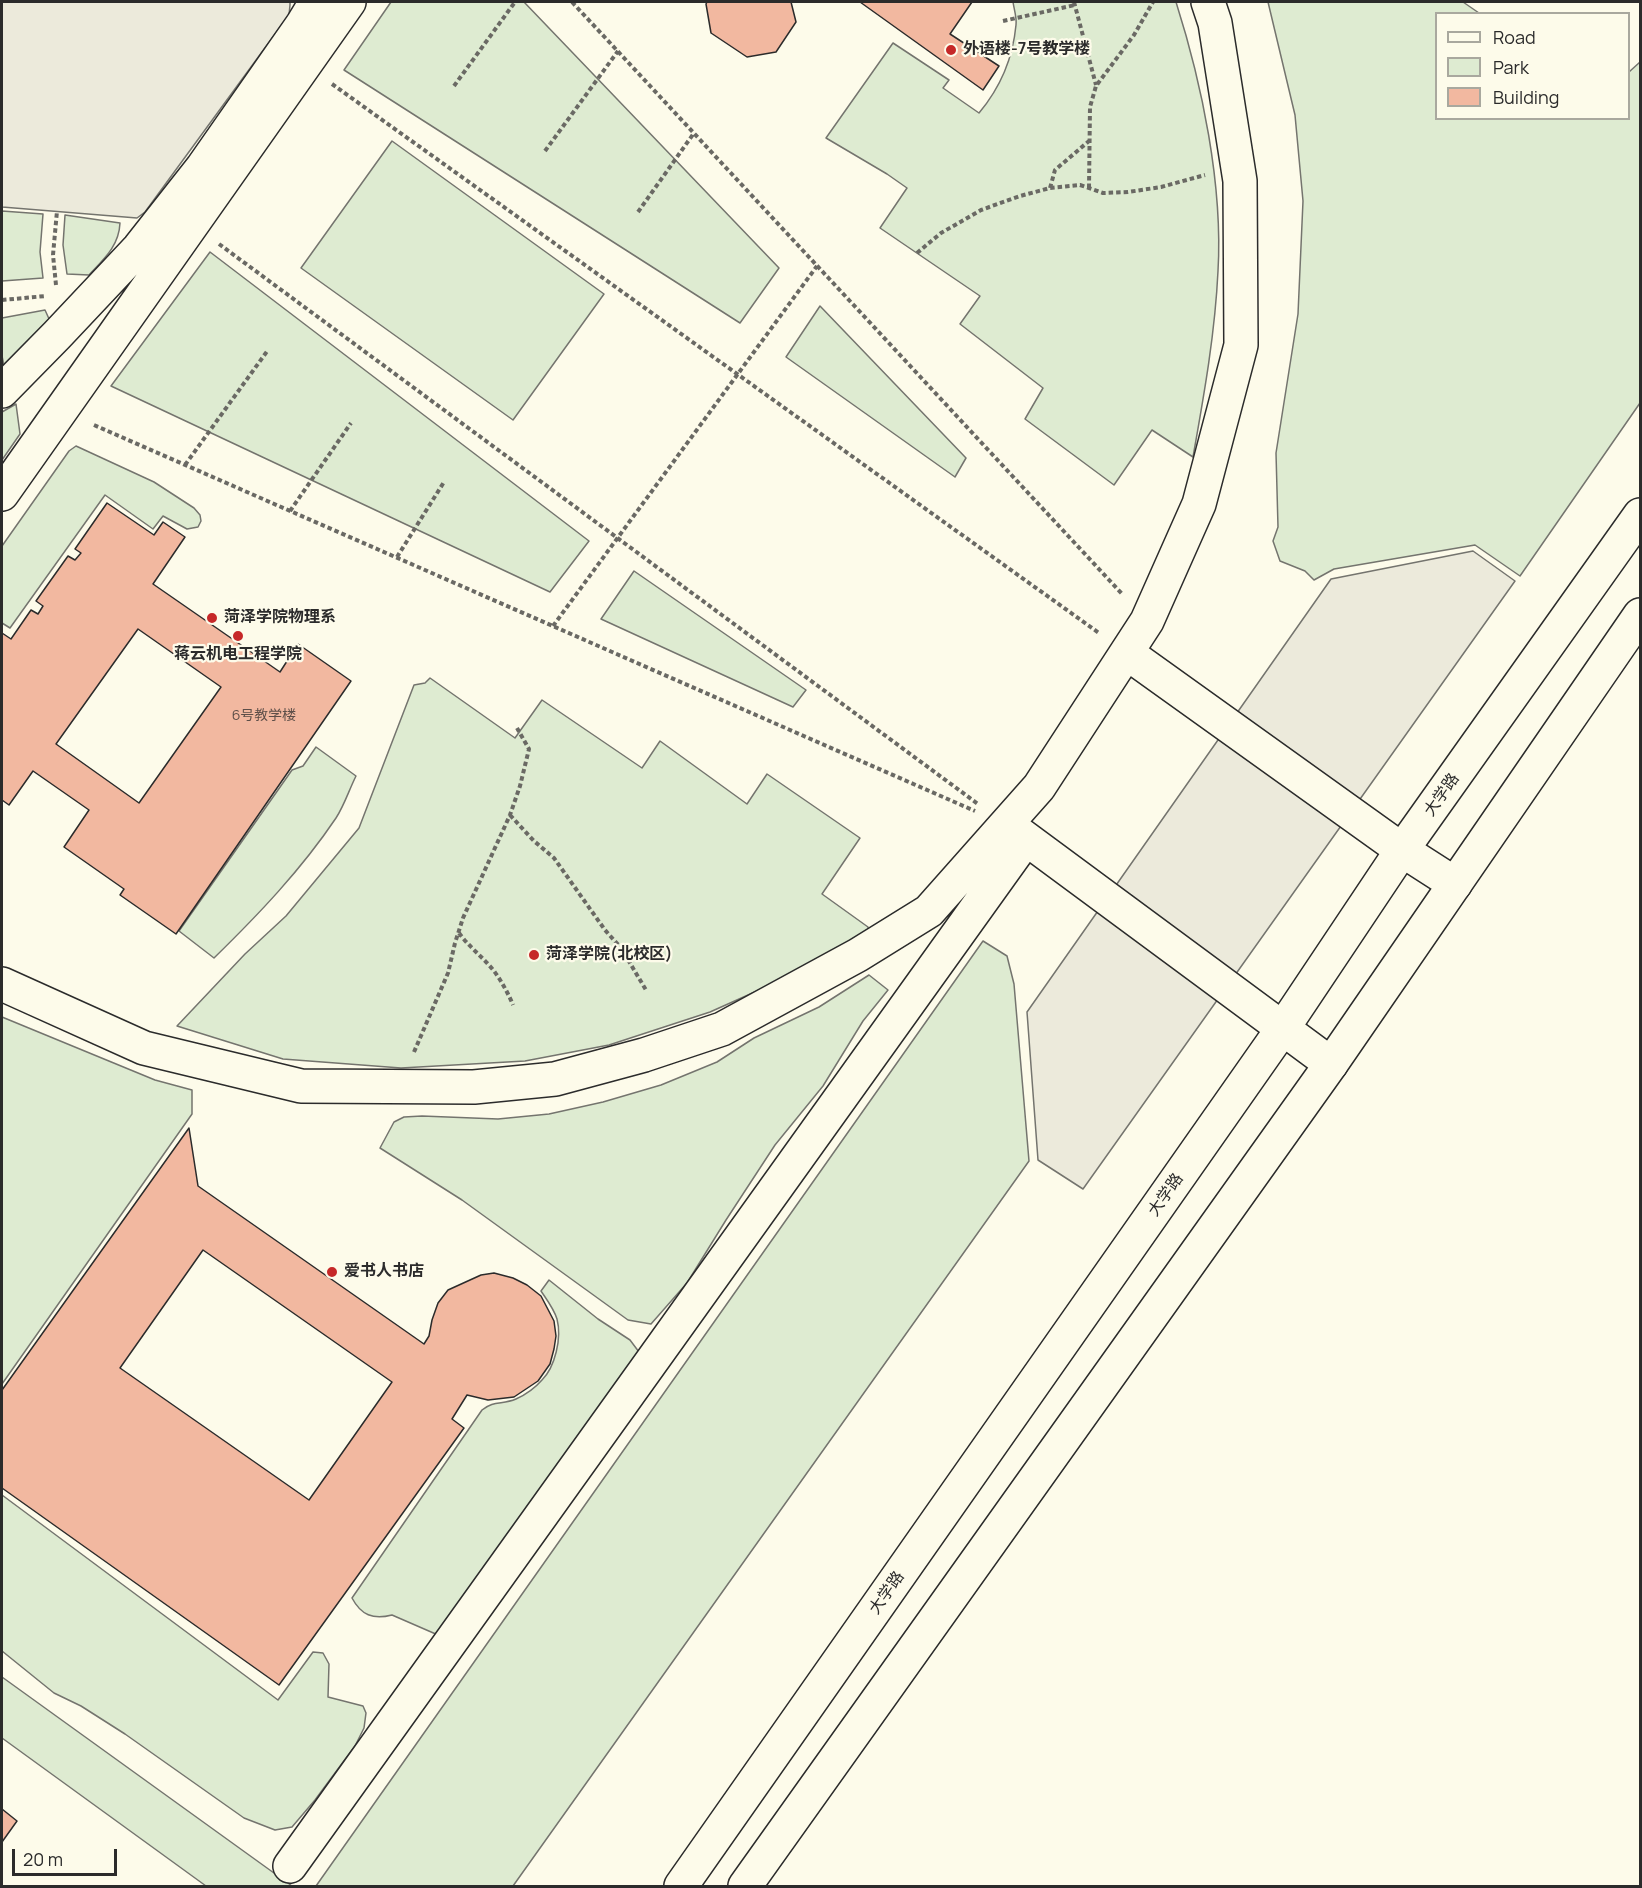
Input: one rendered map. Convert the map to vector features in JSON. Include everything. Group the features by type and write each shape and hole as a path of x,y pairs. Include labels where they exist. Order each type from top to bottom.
{"street":[{"path":"2,391 139,248 202,168 316,2"},
{"path":"2,494 349,2"},
{"path":"290,1866 1016,832 1040,787 1147,621 1199,504 1241,345 1240,181 1215,23 1208,2"},
{"name":"大学路","path":"695,1882 1283,1028 1402,850 1641,515"},
{"path":"745,1887 1331,1064 1641,615"},
{"path":"1127,653 1402,850 1455,884"},
{"path":"1016,832 1331,1064"},
{"path":"2,984 144,1048 301,1086 474,1087 555,1079 644,1055 722,1029 858,955 930,911 1016,832"}],"path":[{"path":"454,86 515,2"},
{"path":"572,2 1147,621"},
{"path":"1089,188 1090,107 1096,86 1134,35 1153,2"},
{"path":"1003,21 1075,3 1096,86"},
{"path":"545,151 618,51"},
{"path":"305,64 1127,653"},
{"path":"638,212 694,133"},
{"path":"1050,188 1055,170 1089,141"},
{"path":"917,253 941,234 981,210 1050,188 1080,185 1102,193 1128,192 1161,187 1190,178 1238,169"},
{"path":"57,211 53,255 57,295 65,327"},
{"path":"192,225 1016,832"},
{"path":"553,626 818,266"},
{"path":"185,465 268,350"},
{"path":"61,410 1016,832"},
{"path":"290,511 351,423"},
{"path":"397,557 444,482"},
{"path":"400,1086 448,973 458,932 510,815 520,786 529,748 517,728"},
{"path":"510,815 534,841 554,858 605,930 621,948 646,990"},
{"path":"458,932 495,972 513,1005"}],"green space":[{"path":"391,2 524,2 779,268 740,323 344,70"},
{"path":"1013,2 1176,2 1202,100 1214,170 1219,238 1217,295 1212,341 1193,457 1152,430 1114,485 1025,419 1043,388 960,324 980,296 880,228 907,188 826,138 893,43 949,80 943,88 979,113 999,83 1009,60 1016,25"},
{"path":"1268,2 1463,2 1478,12 1435,12 1435,120 1630,120 1630,71 1640,62 1640,403 1520,576 1475,545 1334,569 1314,580 1305,571 1280,561 1273,541 1278,527 1276,453 1298,314 1303,201 1295,115"},
{"path":"392,141 604,294 513,420 301,268"},
{"path":"2,211 43,214 40,252 43,278 2,281"},
{"path":"65,215 120,223 114,245 89,275 67,274 63,245"},
{"path":"210,252 589,541 550,592 111,386"},
{"path":"820,306 966,458 955,477 786,357"},
{"path":"45,310 50,321 4,366 2,318"},
{"path":"16,404 20,434 2,460 2,412"},
{"path":"76,446 154,482 194,508 200,515 201,521 198,527 187,529 163,516 153,529 105,495 10,628 2,623 2,546 69,451"},
{"path":"634,571 806,690 793,707 601,619"},
{"path":"430,678 515,738 542,700 642,768 660,741 747,804 767,774 860,838 822,894 868,927 868,936 804,970 710,1012 609,1045 525,1061 401,1068 283,1059 177,1026 245,954 286,916 359,828 414,685 425,683"},
{"path":"316,747 356,776 342,808 294,874 214,958 179,931 292,770 303,766"},
{"path":"983,941 1007,956 1014,984 1029,1161 513,1886 316,1886"},
{"path":"869,975 888,990 863,1021 823,1086 775,1145 687,1283 651,1324 628,1320 462,1200 380,1148 394,1122 404,1117 498,1119 549,1114 603,1102 661,1085 717,1062 754,1038 819,1007"},
{"path":"2,1017 155,1080 192,1090 192,1114 2,1384"},
{"path":"549,1280 598,1319 630,1340 639,1352 438,1635 392,1615 379,1617 368,1615 359,1609 352,1598 482,1410 490,1405 511,1401 526,1393 539,1383 551,1368 559,1335 556,1315 541,1291"},
{"path":"2,1495 278,1700 313,1652 323,1653 329,1664 328,1697 363,1706 366,1713 364,1728 355,1746 292,1827 275,1830 244,1818 125,1734 81,1706 54,1693 2,1651"},
{"path":"2,1677 292,1886 206,1886 2,1738"}],"shaded area":[{"path":"2,2 290,2 290,5 289,15 145,212 137,218 2,207"},
{"path":"1473,551 1515,581 1083,1189 1038,1160 1027,1012 1331,579"}],"building":[{"path":"707,2 791,2 796,22 776,52 747,57 711,33"},
{"name":"外语楼-7号教学楼","path":"860,2 972,2 950,34 999,66 983,90"},
{"path":"107,503 154,535 163,522 185,537 153,584 280,672 298,644 351,681 176,934 120,895 124,889 64,847 89,810 33,771 9,805 2,800 2,633 11,639 31,610 38,614 43,606 36,601 68,556 75,560 81,553 75,549","holes":["138,629 221,687 139,803 56,744"]},
{"path":"189,1128 198,1186 424,1344 429,1336 438,1303 448,1290 481,1275 494,1273 513,1278 541,1296 554,1321 556,1336 550,1364 538,1381 514,1397 488,1400 467,1395 452,1419 464,1428 279,1685 2,1488 2,1390","holes":["203,1250 392,1382 309,1500 120,1368"]},
{"path":"2,1809 17,1821 2,1842"}],"place":[{"name":"外语楼-7号教学楼","path":"951,50"},
{"name":"菏泽学院物理系","path":"212,618"},
{"name":"蒋云机电工程学院","path":"238,636"},
{"name":"菏泽学院(北校区)","path":"534,955"},
{"name":"爱书人书店","path":"332,1272"}]}
